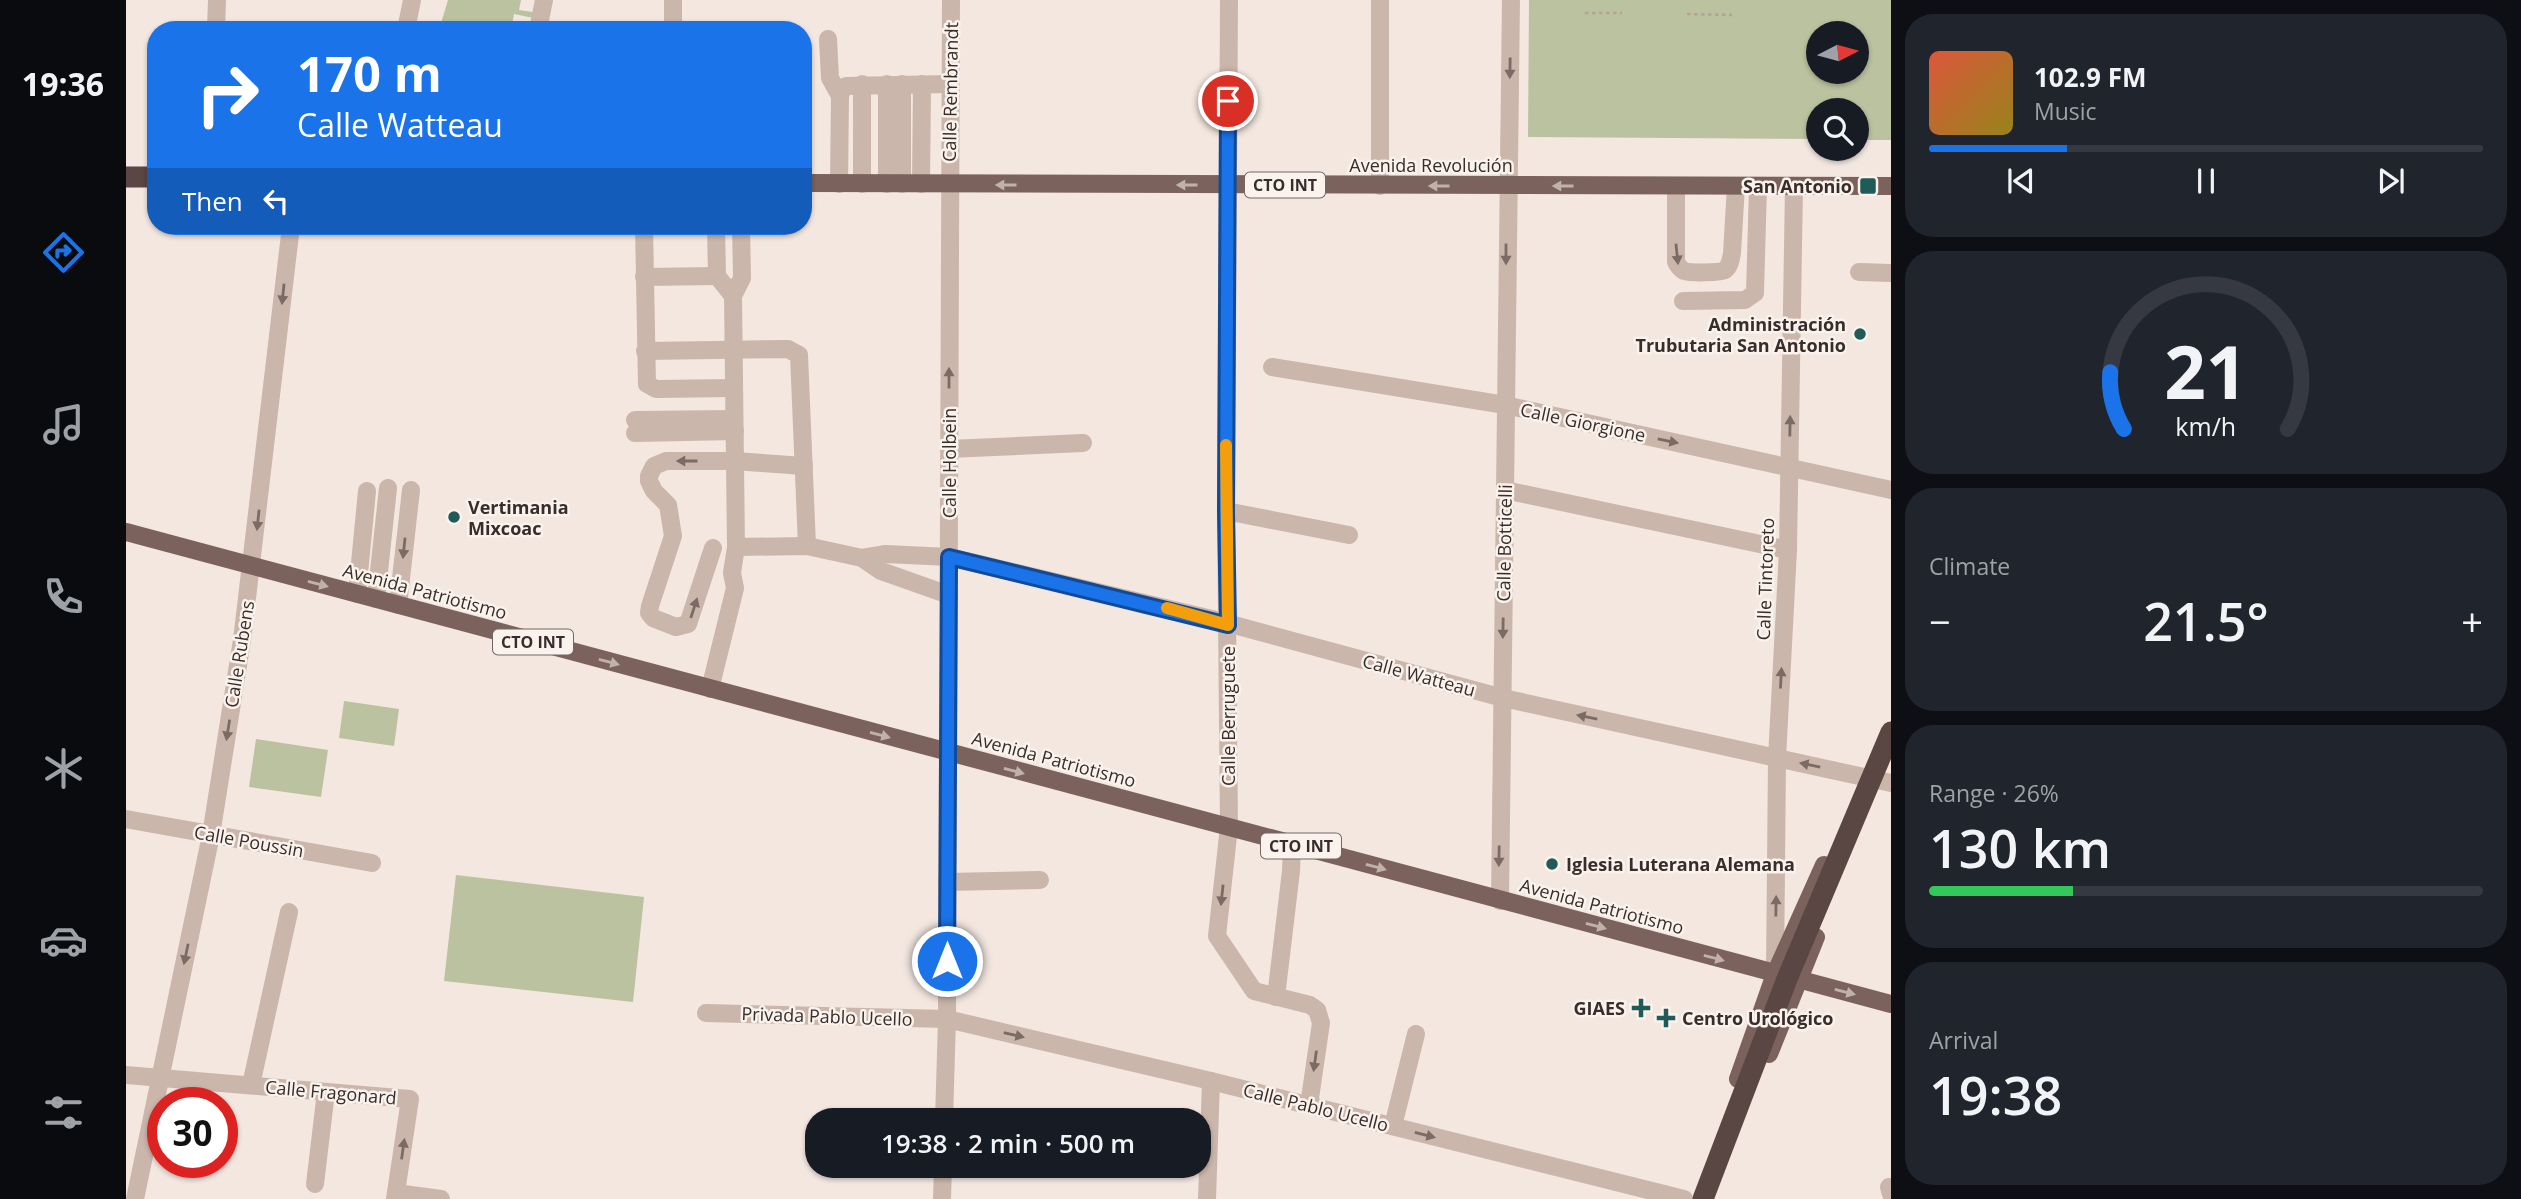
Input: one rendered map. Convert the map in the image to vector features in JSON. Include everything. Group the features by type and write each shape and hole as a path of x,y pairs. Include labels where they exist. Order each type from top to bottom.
{"highway":[{"path":"126,177 147,177"},
{"path":"1703,1199 1787,979 1891,732"}],"main road":[{"path":"126,169 147,175"},
{"path":"126,185 147,179"},
{"name":"Avenida Revolución","path":"812,183 1888,186"},
{"name":"Avenida Patriotismo","path":"126,532 1891,1004"},
{"name":"Calle Tintoreto","path":"1697,1199 1775,974 1877,779 1891,718"},
{"name":"Calle Tintoreto","path":"1711,1199 1891,748"}],"street":[{"path":"216,21 217,0"},
{"path":"408,21 412,0"},
{"path":"540,21 544,0"},
{"path":"673,0 673,21"},
{"name":"Calle Rembrandt","path":"949,185 951,0"},
{"name":"Calle Berruguete","path":"1229,0 1226,511 1229,827 1217,936 1254,991 1310,1005 1317,1010 1321,1018 1309,1105"},
{"path":"1380,0 1380,186"},
{"name":"Calle Botticelli","path":"1500,901 1511,0"},
{"path":"828,39 830,79 882,85 950,84"},
{"path":"881,184 882,85"},
{"path":"881,184 882,85"},
{"path":"881,184 882,85"},
{"path":"881,184 882,85"},
{"name":"Calle Holbein","path":"944,1108 947,1019 949,185"},
{"path":"1676,186 1676,262 1680,269 1686,272 1718,272 1725,270 1730,264 1736,186"},
{"path":"1683,301 1745,300 1755,293 1758,186"},
{"name":"Calle Tintoreto","path":"1775,974 1777,758 1788,551 1794,186"},
{"name":"Calle Rubens","path":"135,1199 211,835 252,566 290,235"},
{"path":"644,235 646,382 652,389 734,388"},
{"path":"716,235 717,276 733,296"},
{"path":"704,687 736,547 733,296 742,278 741,235"},
{"path":"1859,272 1891,273"},
{"path":"644,277 717,276"},
{"path":"645,351 788,349 799,355 807,546"},
{"name":"Calle Giorgione","path":"1272,367 1505,405 1891,490"},
{"path":"635,426 734,425"},
{"path":"949,449 1083,443"},
{"path":"713,548 688,624 676,627 653,618 649,613 650,606 673,536 668,505 653,491 649,481 650,470 657,463 735,461 804,466"},
{"path":"376,599 388,488"},
{"path":"1505,490 1788,551"},
{"path":"357,594 368,491"},
{"path":"398,605 411,491"},
{"path":"1226,511 1349,535"},
{"path":"736,547 807,546 862,558 881,571 949,595"},
{"name":"Calle Watteau","path":"862,558 886,554 949,557 1228,625 1503,698 1877,779"},
{"path":"703,580 730,582"},
{"name":"Calle Poussin","path":"126,819 372,863"},
{"path":"1276,997 1292,844"},
{"path":"947,882 1040,880"},
{"path":"251,1085 289,912"},
{"name":"Privada Pablo Ucello","path":"706,1013 947,1019"},
{"name":"Calle Pablo Ucello","path":"947,1019 1211,1081 1684,1199"},
{"path":"1393,1126 1416,1034"},
{"name":"Calle Fragonard","path":"126,1075 410,1099 396,1196"},
{"path":"1207,1199 1211,1081"},
{"path":"314,1184 326,1091"},
{"path":"942,1199 943,1178"},
{"path":"396,1196 441,1199"}],"path":[{"path":"1585,13 1622,13"},
{"path":"1687,14 1732,15"}],"green space":[{"path":"448,0 521,0 519,10 539,13 538,19 514,14 513,21 442,21"},
{"path":"1529,0 1891,0 1891,140 1869,140 1869,98 1806,98 1806,139 1528,137"},
{"path":"344,701 399,709 394,746 339,738"},
{"path":"256,739 328,750 321,797 249,787"},
{"path":"456,875 644,897 633,1002 444,981"}],"slow traffic":[{"path":"1167,608 1228,625 1226,445"}],"place":[{"name":"San Antonio","path":"1868,186"},
{"name":"Administración Trubutaria San Antonio","path":"1860,334"},
{"name":"Vertimania Mixcoac","path":"454,517"},
{"name":"Iglesia Luterana Alemana","path":"1552,864"},
{"name":"GIAES","path":"1641,1008"},
{"name":"Centro Urológico","path":"1666,1018"}],"route":[{"path":"947,961 949,557 1228,625 1228,101"}]}
